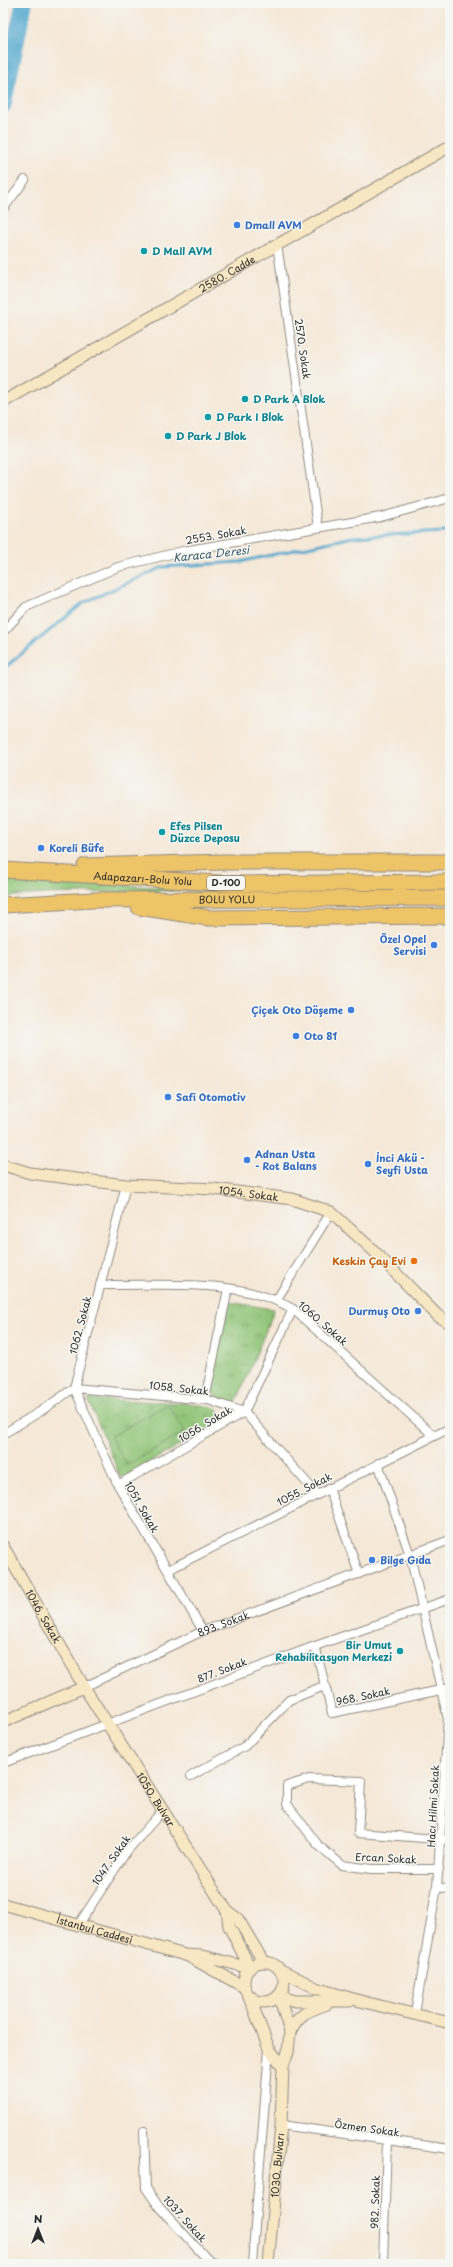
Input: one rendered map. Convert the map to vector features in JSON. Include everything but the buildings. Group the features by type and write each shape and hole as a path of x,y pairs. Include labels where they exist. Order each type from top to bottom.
{"highway":[{"path":"31,871 95,865 225,862 450,862"},
{"name":"Adapazarı-Bolu Yolu","path":"3,870 235,884 450,882"},
{"name":"BOLU YOLU","path":"3,905 93,900 450,898"},
{"path":"93,900 209,918 450,916"}],"main road":[{"name":"2580. Cadde","path":"3,402 450,146"},
{"name":"1054. Sokak","path":"3,1165 30,1173 126,1185 214,1189 284,1198 331,1212 373,1250 438,1316 450,1323"},
{"name":"1046. Sokak","path":"3,1546 84,1687"},
{"name":"893. Sokak","path":"3,1722 84,1687"},
{"name":"1050. Bulvar","path":"84,1687 227,1911"},
{"name":"İstanbul Caddesi","path":"3,1904 186,1955 203,1956 250,1968"},
{"path":"227,1911 238,1919 263,1961"},
{"path":"227,1911 229,1926 250,1968"},
{"name":"İstanbul Caddesi","path":"186,1955 246,1991"},
{"path":"283,2066 270,2049 246,1991 244,1977 250,1968 263,1961 270,1962 279,1969 316,1988 360,2001 415,2013 450,2023"},
{"path":"246,1991 260,2002 267,2002 279,1996 284,1984 284,1977 279,1969"},
{"path":"279,1996 295,2001 360,2001"},
{"name":"1030. Bulvarı","path":"268,2264 281,2125 283,2066 288,2052 290,2032 279,1996"},
{"path":"290,2032 296,2019 308,2011 334,2001"}],"street":[{"path":"3,209 25,180"},
{"name":"2570. Sokak","path":"277,244 318,527"},
{"name":"2553. Sokak","path":"3,632 26,607 118,567 182,551 381,517 450,498"},
{"name":"1062. Sokak","path":"74,1388 126,1185"},
{"path":"277,1299 331,1212"},
{"name":"1060. Sokak","path":"100,1286 228,1288 277,1299 294,1309 433,1435"},
{"path":"205,1400 228,1288"},
{"name":"1056. Sokak","path":"118,1485 244,1412 294,1309"},
{"path":"3,1434 41,1411 74,1388"},
{"name":"1058. Sokak","path":"74,1388 205,1400 244,1412"},
{"name":"1051. Sokak","path":"74,1388 118,1485 203,1631"},
{"path":"244,1412 317,1494"},
{"name":"1055. Sokak","path":"168,1570 433,1435 450,1428"},
{"name":"Hacı Hilmi Sokak","path":"378,1463 410,1555 423,1610 446,1689 448,1720 446,1839 439,1869 415,2013"},
{"path":"329,1488 360,1574"},
{"name":"893. Sokak","path":"84,1687 203,1631 450,1540"},
{"name":"877. Sokak","path":"3,1763 315,1646 423,1610 450,1599"},
{"name":"968. Sokak","path":"315,1646 332,1713 446,1689"},
{"path":"191,1776 246,1746 289,1700 324,1686"},
{"name":"Ercan Sokak","path":"439,1869 371,1869 342,1865 318,1845 287,1804 287,1786 309,1779 361,1781 358,1833 446,1839"},
{"name":"1047. Sokak","path":"79,1924 126,1852 163,1810"},
{"path":"437,1887 450,1889"},
{"path":"252,2264 270,2049"},
{"name":"Özmen Sokak","path":"281,2125 450,2149"},
{"name":"1037. Sokak","path":"144,2131 146,2188 159,2207 209,2261 220,2264"},
{"name":"982. Sokak","path":"383,2264 386,2141"}],"green space":[{"path":"3,877 197,890 47,894 3,897"},
{"path":"229,1302 273,1309 272,1316 236,1403 229,1404 209,1391"},
{"path":"88,1399 190,1403 216,1408 224,1421 121,1478"},
{"path":"168,1404 185,1432 127,1465 110,1437"}],"waterway":[{"path":"3,105 24,3"},
{"name":"Karaca Deresi","path":"3,669 83,603 163,567 240,562 353,537 443,532 450,529"}],"place":[{"name":"Dmall AVM","path":"237,225"},
{"name":"D Mall AVM","path":"144,251"},
{"name":"D Park A Blok","path":"245,399"},
{"name":"D Park I Blok","path":"208,417"},
{"name":"D Park J Blok","path":"168,436"},
{"name":"Efes Pilsen Düzce Deposu","path":"162,832"},
{"name":"Koreli Büfe","path":"41,848"},
{"name":"Özel Opel Servisi","path":"434,945"},
{"name":"Çiçek Oto Döşeme","path":"351,1010"},
{"name":"Oto 81","path":"296,1036"},
{"name":"Safi Otomotiv","path":"168,1097"},
{"name":"Adnan Usta - Rot Balans","path":"247,1160"},
{"name":"İnci Akü - Seyfi Usta","path":"368,1164"},
{"name":"Keskin Çay Evi","path":"414,1261"},
{"name":"Durmuş Oto","path":"418,1311"},
{"name":"Bilge Gıda","path":"372,1560"},
{"name":"Bir Umut Rehabilitasyon Merkezi","path":"400,1651"}]}
